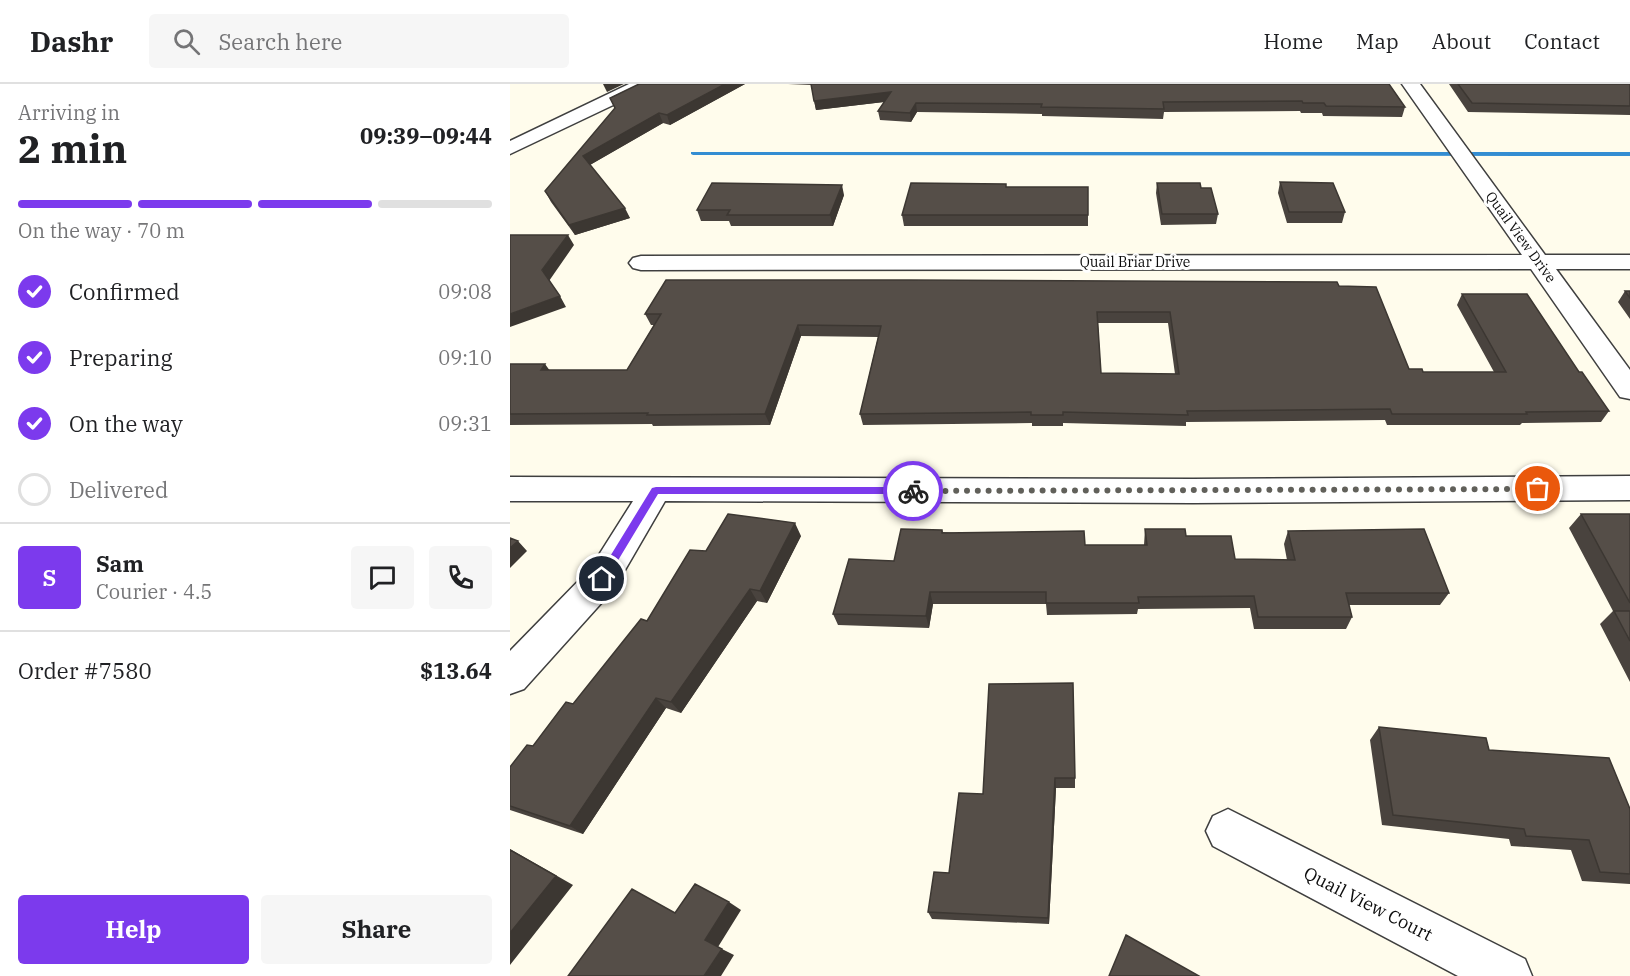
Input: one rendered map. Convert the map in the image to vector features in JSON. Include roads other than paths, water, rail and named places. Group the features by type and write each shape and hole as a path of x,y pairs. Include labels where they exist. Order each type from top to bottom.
{"street":[{"path":"510,148 643,84"},
{"name":"Quail View Drive","path":"1411,84 1630,390"},
{"name":"Quail Briar Drive","path":"641,263 1630,262"},
{"path":"510,489 1193,491 1630,488"},
{"path":"510,677 602,579 656,490"},
{"name":"Quail View Court","path":"1228,831 1508,976"}],"waterway":[{"path":"693,153 1630,154"}]}
